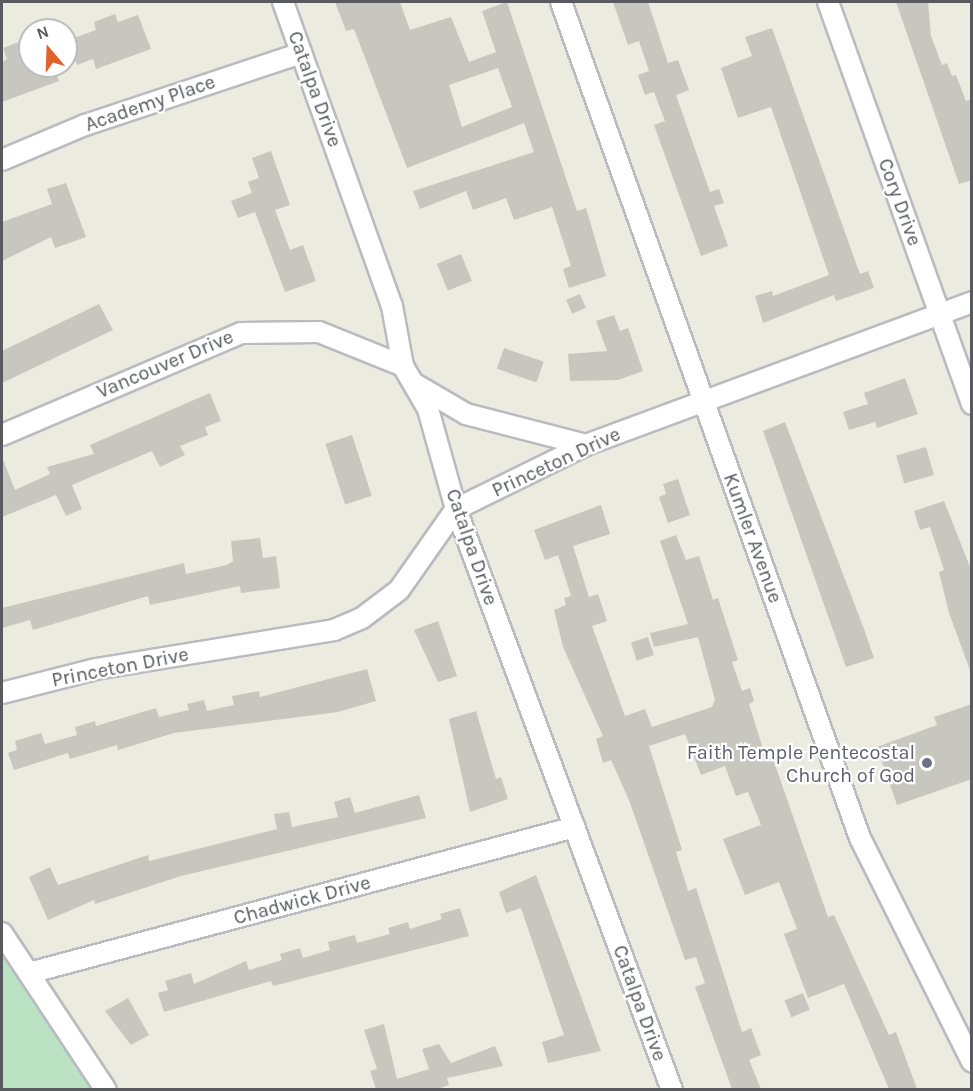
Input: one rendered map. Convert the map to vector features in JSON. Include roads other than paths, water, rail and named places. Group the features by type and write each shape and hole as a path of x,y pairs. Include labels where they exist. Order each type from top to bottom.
{"street":[{"name":"Catalpa Drive","path":"284,2 392,306 402,366 428,409 456,509 671,1089"},
{"name":"Kumler Avenue","path":"561,2 860,838 972,1062"},
{"name":"Cory Drive","path":"828,2 972,404"},
{"name":"Academy Place","path":"2,160 85,125 301,52"},
{"name":"Princeton Drive","path":"2,693 96,669 334,630 362,618 399,590 456,509 586,445 972,302"},
{"name":"Vancouver Drive","path":"2,435 241,333 319,332 402,366"},
{"path":"414,384 465,414 586,445"},
{"name":"Chadwick Drive","path":"29,973 575,827"},
{"path":"2,933 106,1089"}],"place":[{"name":"Faith Temple Pentecostal Church of God","path":"927,763"}]}
